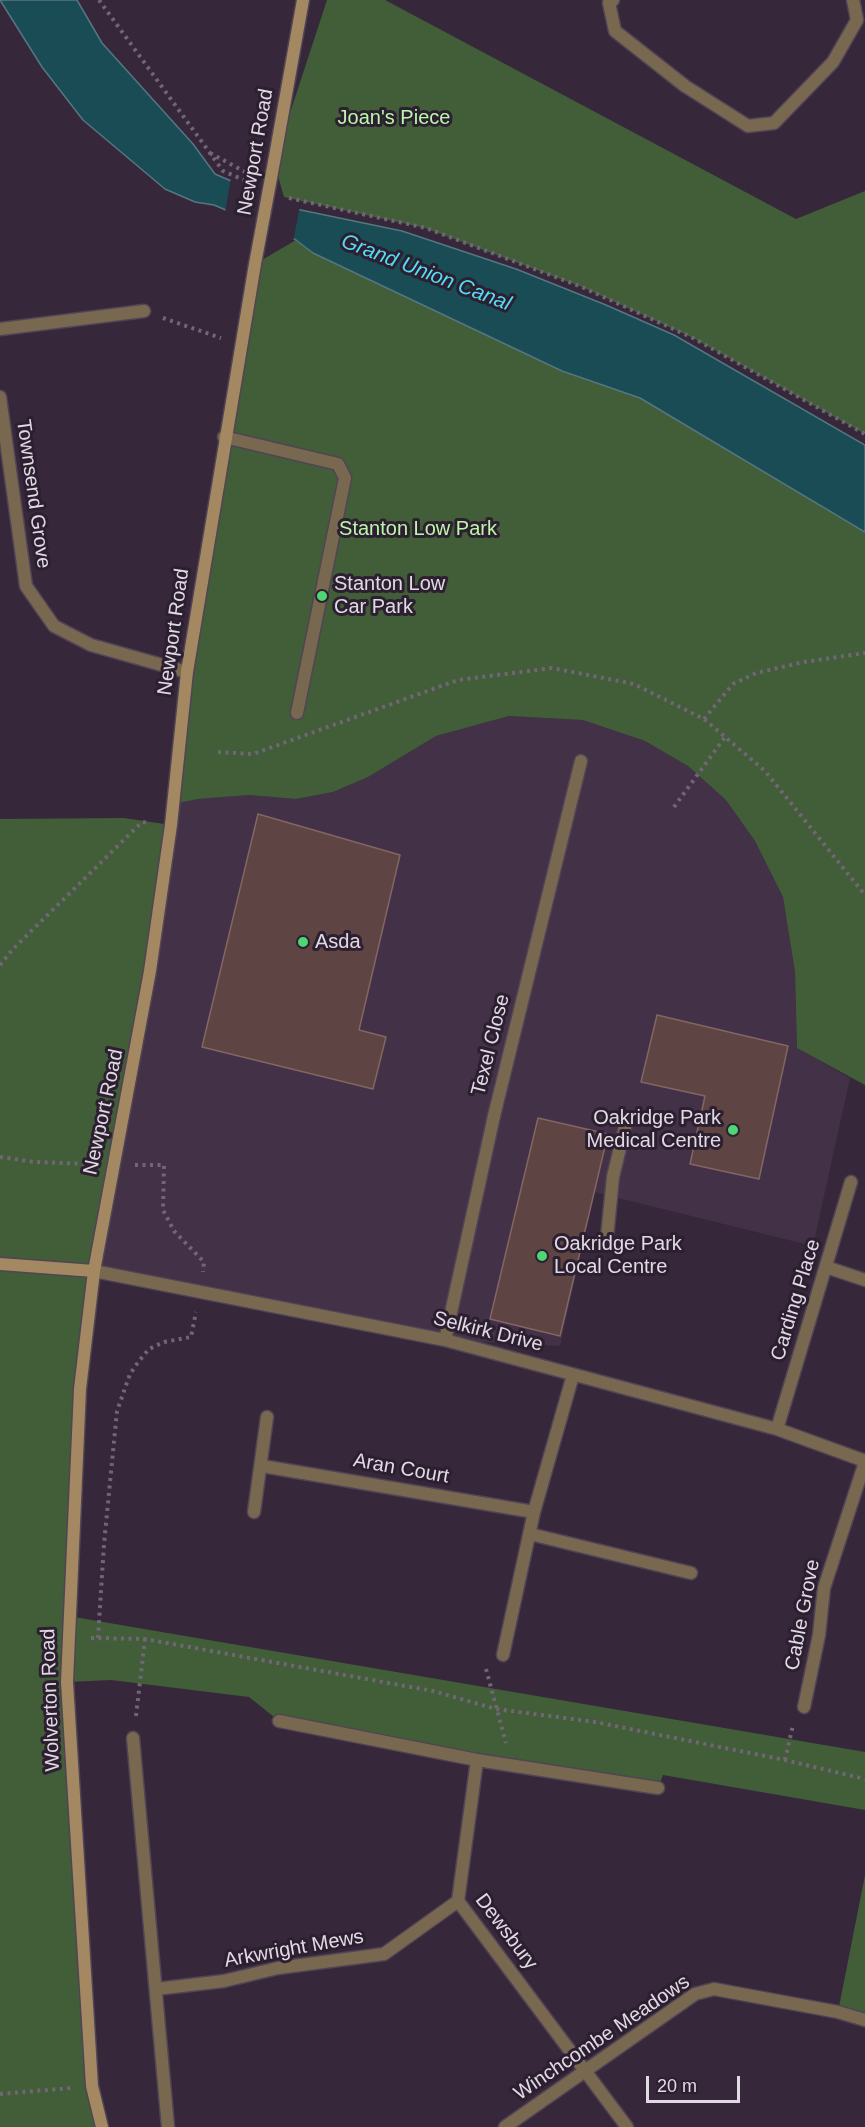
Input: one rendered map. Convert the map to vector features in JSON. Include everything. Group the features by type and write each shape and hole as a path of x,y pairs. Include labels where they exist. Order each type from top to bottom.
{"street":[{"name":"Newport Road","path":"94,1271 112,1165 135,1061 171,825 187,672 224,437 303,0"},
{"path":"613,0 609,3 615,31 685,86 748,126 774,123 833,63 857,20 853,0"},
{"path":"0,328 144,311"},
{"name":"Townsend Grove","path":"0,397 5,473 26,586 54,626 91,645 187,672"},
{"path":"224,437 338,464 345,478 297,712"},
{"name":"Texel Close","path":"445,1340 494,1116 581,761"},
{"path":"607,1237 613,1177 627,1119"},
{"name":"Carding Place","path":"777,1429 851,1182"},
{"path":"0,1264 94,1271"},
{"path":"826,1267 865,1280"},
{"name":"Selkirk Drive","path":"94,1271 445,1340 777,1429 865,1461"},
{"name":"Wolverton Road","path":"94,1271 80,1389 67,1682 92,2086 102,2127"},
{"path":"504,1654 534,1512 573,1375"},
{"path":"254,1512 267,1417"},
{"name":"Cable Grove","path":"804,1707 819,1635 824,1588 865,1461"},
{"name":"Aran Court","path":"262,1466 534,1512"},
{"path":"530,1534 691,1573"},
{"path":"279,1721 513,1767 658,1788"},
{"path":"134,1738 168,2127"},
{"name":"Dewsbury","path":"477,1760 458,1901 627,2127"},
{"name":"Arkwright Mews","path":"156,1989 384,1954 458,1901"},
{"name":"Winchcombe Meadows","path":"505,2127 695,1994 714,1989 838,2012 865,2020"}],"path":[{"path":"99,0 223,171 254,184"},
{"path":"207,152 270,185"},
{"path":"284,197 426,228 582,287 693,338 865,434"},
{"path":"144,311 241,345"},
{"path":"704,719 733,684 756,674 804,662 865,653"},
{"path":"218,752 253,754 458,680 552,668 634,684 704,719 765,771 865,895"},
{"path":"674,807 725,737"},
{"path":"0,965 13,949 142,822 171,825"},
{"path":"0,1157 35,1162 164,1165 163,1210 174,1231 204,1262 191,1337 164,1342 149,1349 130,1374 117,1411 104,1544 98,1638"},
{"path":"68,1638 145,1639 433,1691 496,1709 595,1722 785,1760 865,1779"},
{"path":"134,1738 145,1639"},
{"path":"504,1654 486,1668 513,1767"},
{"path":"785,1760 794,1721 804,1707"},
{"path":"0,2094 92,2086"}],"shaded area":[{"name":"Oakridge Park Local Centre","path":"509,716 583,720 645,741 688,766 726,800 755,841 783,897 795,972 797,1048 850,1078 813,1246 594,1192 560,1346 445,1340 94,1271 173,804 198,799 249,795 296,799 333,792 368,777 436,736"}],"green space":[{"name":"Joan's Piece","path":"327,0 385,0 796,219 865,191 865,434 693,338 582,287 425,228 284,197 274,162"},
{"name":"Stanton Low Park","path":"296,240 313,253 562,371 640,398 865,532 865,1085 797,1048 795,972 783,897 755,841 726,800 688,766 645,741 583,720 509,716 436,736 368,777 333,792 296,799 249,795 198,799 173,804 255,264"},
{"path":"124,818 171,825 94,1271 68,1616 865,1752 865,1810 663,1775 658,1788 279,1721 249,1697 111,1680 67,1682 98,2127 0,2127 0,819"},
{"path":"865,1875 865,2020 838,2012"}],"water":[{"name":"Grand Union Canal","path":"0,0 77,0 102,43 193,144 215,174 296,209 402,231 516,269 606,305 674,335 865,445 865,532 640,398 562,371 313,253 296,240 214,205 195,202 165,189 83,120 42,67"}],"pier":[{"path":"231,178 300,206 293,242 225,213"}],"building":[{"name":"Asda","path":"258,814 400,855 359,1030 386,1037 373,1089 202,1047"},
{"name":"Oakridge Park Medical Centre","path":"657,1015 788,1046 759,1179 690,1164 705,1096 641,1082"},
{"name":"Oakridge Park Local Centre","path":"538,1118 608,1134 560,1336 490,1319"}],"place":[{"name":"Stanton Low Car Park","path":"322,596"},
{"name":"Asda","path":"303,942"},
{"name":"Oakridge Park Medical Centre","path":"733,1130"},
{"name":"Oakridge Park Local Centre","path":"542,1256"}]}
